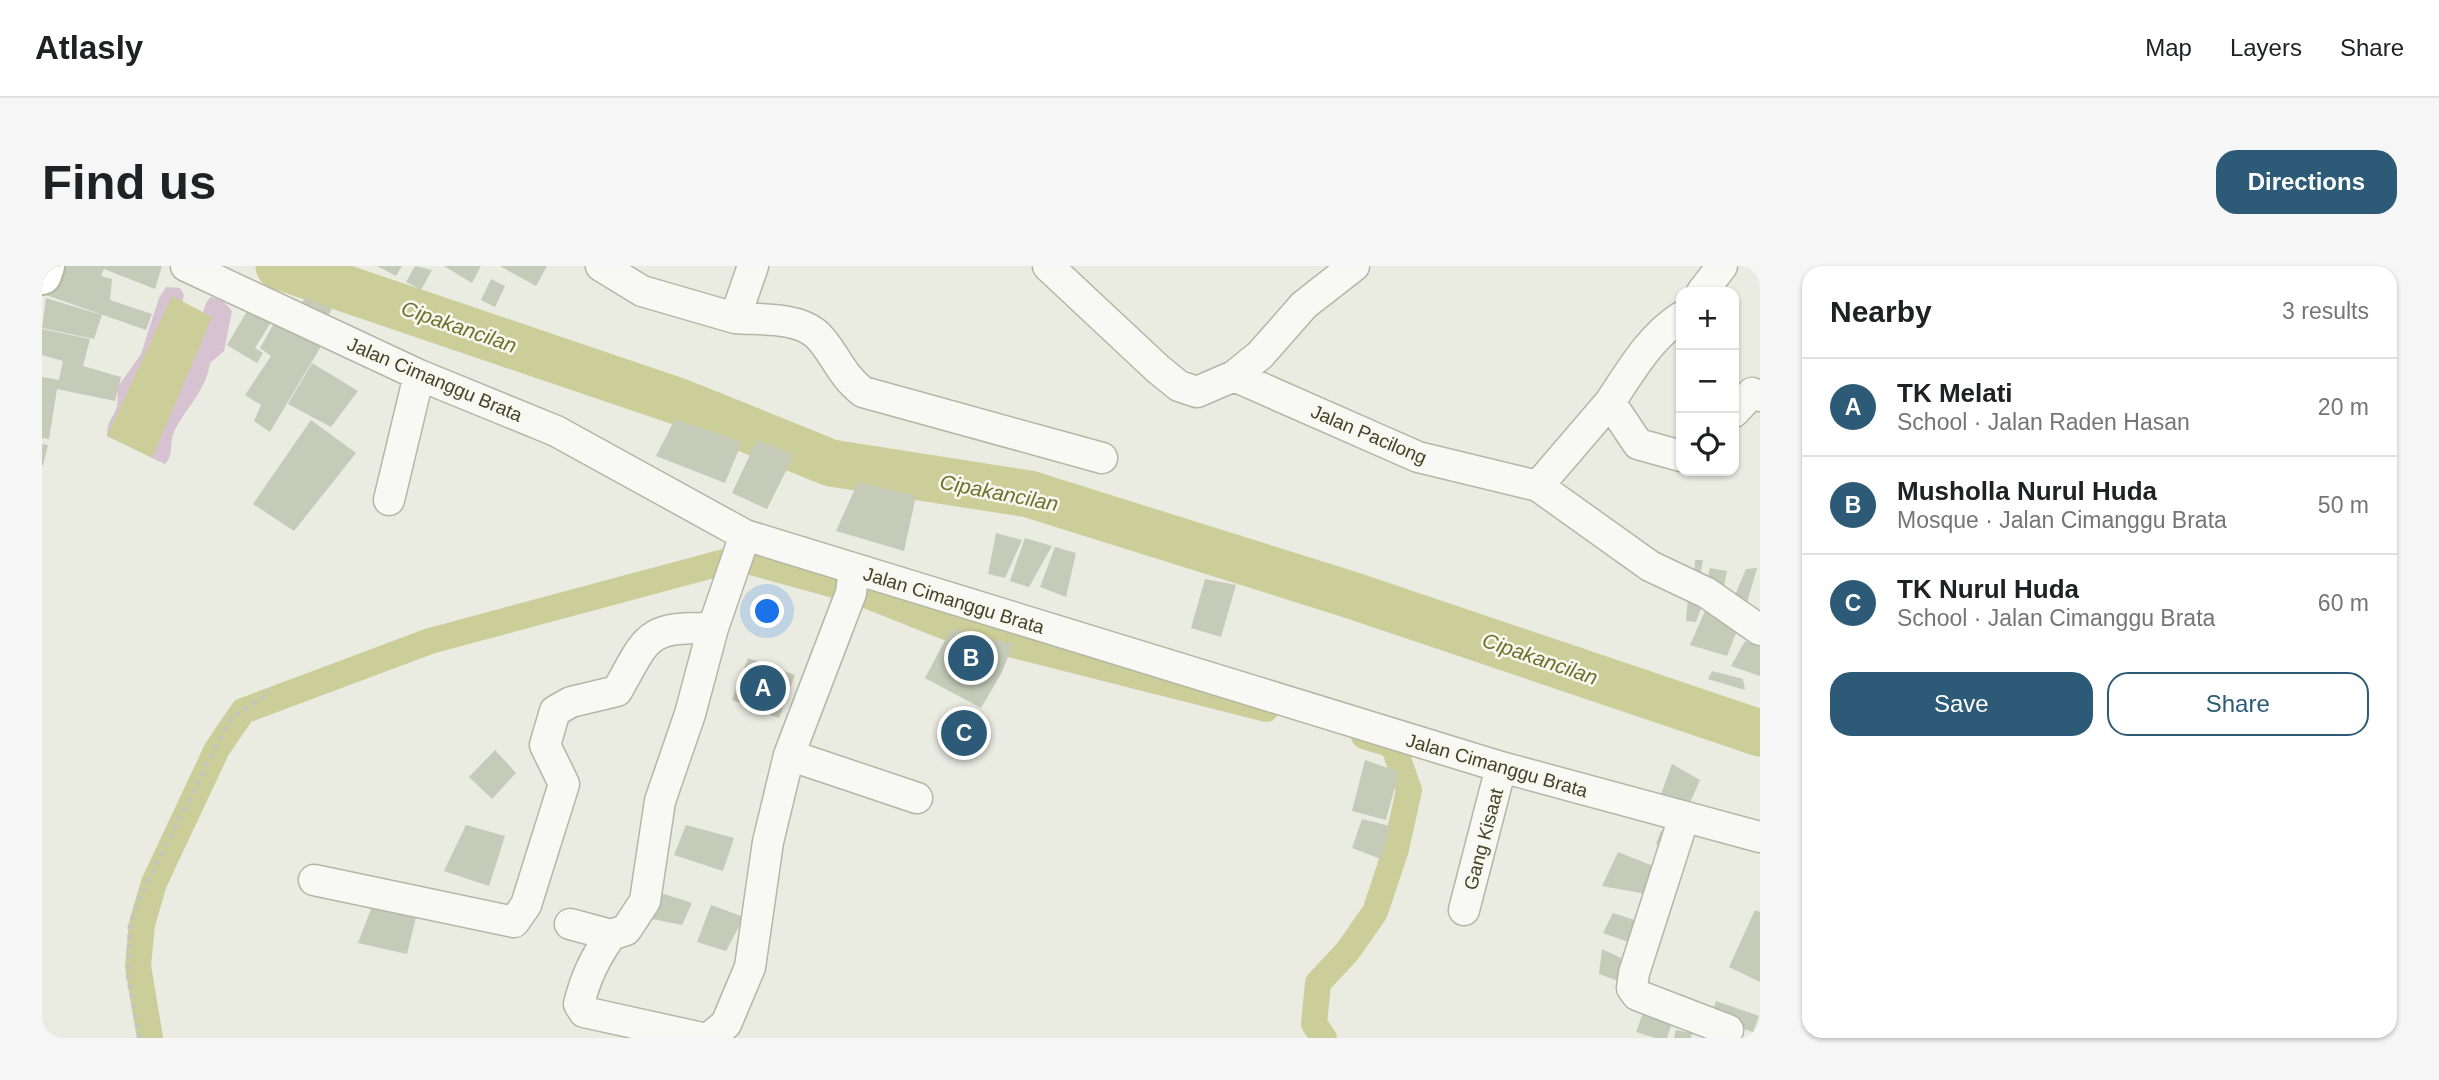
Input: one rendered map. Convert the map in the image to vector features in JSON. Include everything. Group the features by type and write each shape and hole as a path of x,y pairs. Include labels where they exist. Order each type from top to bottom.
{"main road":[{"path":"42,275 45,266"}],"street":[{"name":"Jalan Cimanggu Brata","path":"186,266 249,298 419,374 556,431 849,593 1760,837"},
{"path":"601,266 642,291 735,318 783,322 816,334 842,372 863,391 1102,458"},
{"path":"735,318 753,266"},
{"path":"1048,266 1179,386 1196,392 1234,376 1260,355 1304,305 1354,266"},
{"path":"1706,287 1722,266"},
{"path":"1676,320 1646,349 1610,402 1538,486 1650,566 1707,593 1760,630"},
{"path":"389,500 419,374"},
{"name":"Jalan Pacilong","path":"1234,376 1418,457 1538,486"},
{"path":"1610,402 1638,444 1676,455"},
{"path":"570,924 611,935 626,930 645,901 660,801 690,714 713,628 745,535"},
{"path":"611,935 592,961 586,978 579,1004 584,1012 720,1034 750,967 768,842 789,755 849,593"},
{"path":"314,880 481,913 508,922 519,917 532,891 564,784 545,745 555,711 571,702 617,691 642,646 654,633 674,627 713,628"},
{"path":"789,755 917,798"},
{"name":"Gang Kisaat","path":"1464,910 1502,768"},
{"path":"1684,817 1633,972 1632,988 1637,995 1728,1030"}],"path":[{"path":"141,1038 128,977 127,940 138,903 227,725 231,719 271,691"}],"shaded area":[{"path":"166,287 180,288 184,295 181,308 123,434 112,439 107,436 109,423 116,410 117,388 141,354 159,298"},
{"path":"172,296 212,317 152,458 107,436"},
{"path":"211,297 223,301 232,311 224,351 210,363 200,391 174,432 170,457 165,464 152,458 152,452 207,301"}],"building":[{"path":"52,266 162,266 155,289 104,269 101,276 112,279 110,300 152,314 146,330 43,294"},
{"path":"377,266 402,266 396,276"},
{"path":"415,266 432,270 421,290 406,282"},
{"path":"444,266 481,266 472,283"},
{"path":"500,266 547,266 536,286"},
{"path":"491,279 505,286 495,307 481,300"},
{"path":"305,297 332,309 325,321 299,309"},
{"path":"46,298 102,315 94,339 42,328"},
{"path":"249,308 271,322 255,348 263,353 257,363 227,345"},
{"path":"277,318 323,343 270,432 254,421 261,405 245,395 271,356 260,348"},
{"path":"42,329 90,339 83,366 121,377 115,401 57,389 49,439 42,438 42,377 59,380 63,361 42,355"},
{"path":"312,363 358,391 331,427 288,404"},
{"path":"675,419 742,442 725,483 656,456"},
{"path":"311,420 356,453 294,531 253,504"},
{"path":"757,440 794,455 767,509 732,493"},
{"path":"42,444 48,445 43,466 42,466"},
{"path":"858,482 916,496 904,551 836,531"},
{"path":"996,533 1022,540 1005,578 988,574"},
{"path":"1025,538 1052,546 1029,587 1010,581"},
{"path":"1055,547 1076,553 1066,597 1040,587"},
{"path":"1695,560 1703,560 1699,580 1694,578"},
{"path":"1710,568 1727,571 1723,590 1706,586"},
{"path":"1757,568 1746,606 1733,600 1746,569"},
{"path":"1205,579 1236,585 1221,637 1191,628"},
{"path":"1688,597 1704,600 1696,622 1686,621"},
{"path":"1705,611 1740,623 1727,656 1690,645"},
{"path":"951,629 1013,644 1002,672 981,708 925,678"},
{"path":"1745,641 1760,647 1760,676 1731,666"},
{"path":"748,658 795,675 779,718 732,700"},
{"path":"1712,671 1743,679 1745,690 1708,679"},
{"path":"944,718 989,732 985,747 939,734"},
{"path":"495,750 516,773 492,799 469,777"},
{"path":"1365,760 1399,772 1386,820 1352,811"},
{"path":"1672,764 1700,780 1689,805 1661,794"},
{"path":"1362,819 1390,826 1381,859 1352,848"},
{"path":"466,825 505,836 489,886 444,871"},
{"path":"686,825 734,838 723,871 674,855"},
{"path":"1661,831 1670,833 1667,850 1656,844"},
{"path":"1618,852 1653,866 1646,894 1602,886"},
{"path":"655,891 692,903 682,925 647,918"},
{"path":"711,905 744,917 726,951 697,942"},
{"path":"372,906 416,917 407,954 358,943"},
{"path":"1755,910 1760,912 1760,982 1729,967"},
{"path":"1613,913 1641,922 1634,944 1603,933"},
{"path":"1602,949 1621,958 1618,981 1599,974"},
{"path":"1716,1001 1759,1016 1753,1032 1710,1018"},
{"path":"1643,1013 1672,1023 1667,1038 1655,1038 1636,1032"},
{"path":"1676,1030 1692,1033 1691,1038 1674,1038"}],"waterway":[{"name":"Cipakancilan","path":"279,266 680,402 831,463 1029,494 1351,595 1760,733"},
{"path":"150,1038 138,966 142,924 154,883 217,749 243,711 430,641 724,562"},
{"path":"755,563 838,586"},
{"path":"863,594 951,629 1266,709"},
{"path":"1324,1038 1314,1024 1318,983 1347,952 1375,912 1396,849 1409,790 1393,745 1364,736"}],"place":[{"name":"Musholla Nurul Huda","path":"971,658"},
{"name":"TK Melati","path":"763,688"},
{"name":"TK Nurul Huda","path":"964,733"}]}
